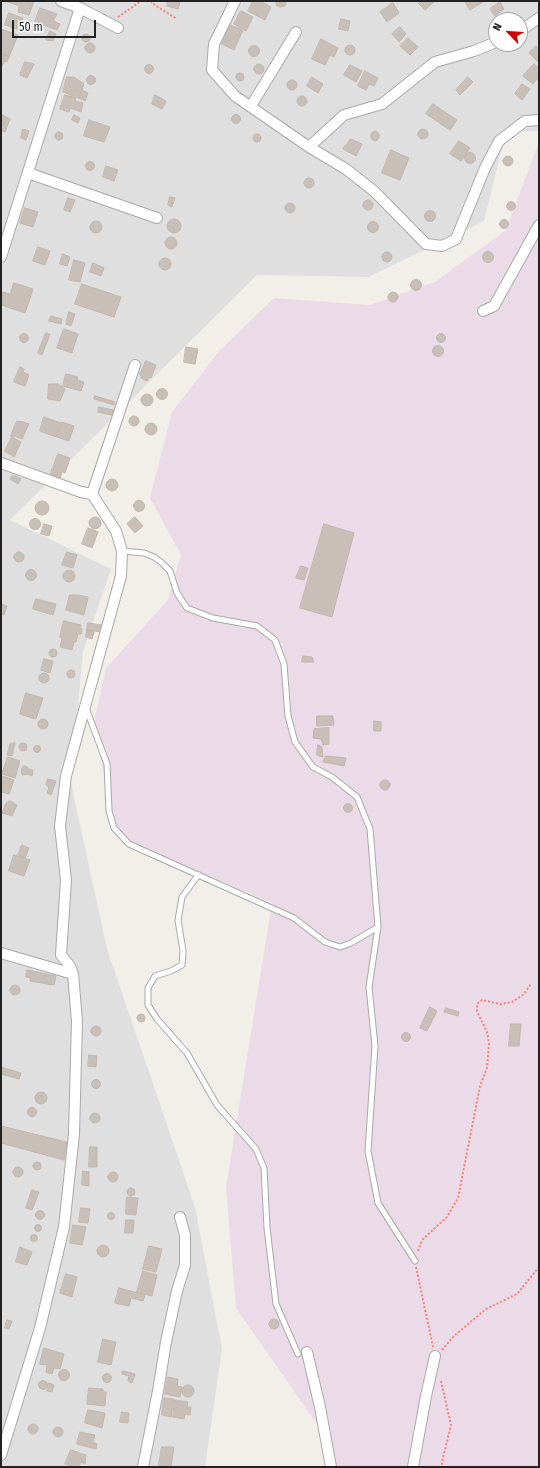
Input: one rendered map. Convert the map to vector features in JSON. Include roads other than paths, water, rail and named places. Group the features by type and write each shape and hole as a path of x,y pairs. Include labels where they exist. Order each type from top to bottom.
{"street":[{"path":"61,1 80,8 114,26"},
{"path":"235,1 214,44 212,70 235,96 309,147 346,169 375,192 426,244 442,246 456,240 485,168 499,141 525,121 539,120"},
{"path":"1,258 80,8"},
{"path":"528,26 539,18"},
{"path":"251,106 296,32"},
{"path":"309,147 344,115 382,104 435,62 474,51 488,45"},
{"path":"28,173 157,218"},
{"path":"483,311 494,306 539,225"},
{"path":"92,494 135,365"},
{"path":"1,463 81,492 92,494 116,531 122,551 122,576 66,776 60,826 66,880 61,955 70,966 73,974 77,1021 74,1134 64,1227 40,1328 1,1455"},
{"path":"1,953 73,974"},
{"path":"143,1467 177,1291 185,1265 185,1235 180,1217"},
{"path":"303,1353 320,1407 331,1467"},
{"path":"414,1467 426,1396 435,1356"}],"lane":[{"path":"122,551 144,553 161,562 170,571 177,593 187,608 213,618 257,626 275,640 284,664 288,716 295,742 313,767 332,777 357,797 370,829 378,927 369,987 375,1046 368,1151 378,1203 415,1262"},
{"path":"86,707 107,764 109,811 114,828 129,844 294,918 325,942 340,947 351,943 378,927"},
{"path":"199,875 182,897 178,920 182,951 182,965 171,971 155,976 148,988 148,1005 157,1019 188,1053 217,1105 256,1149 264,1168 267,1228 276,1304 303,1353"}]}
